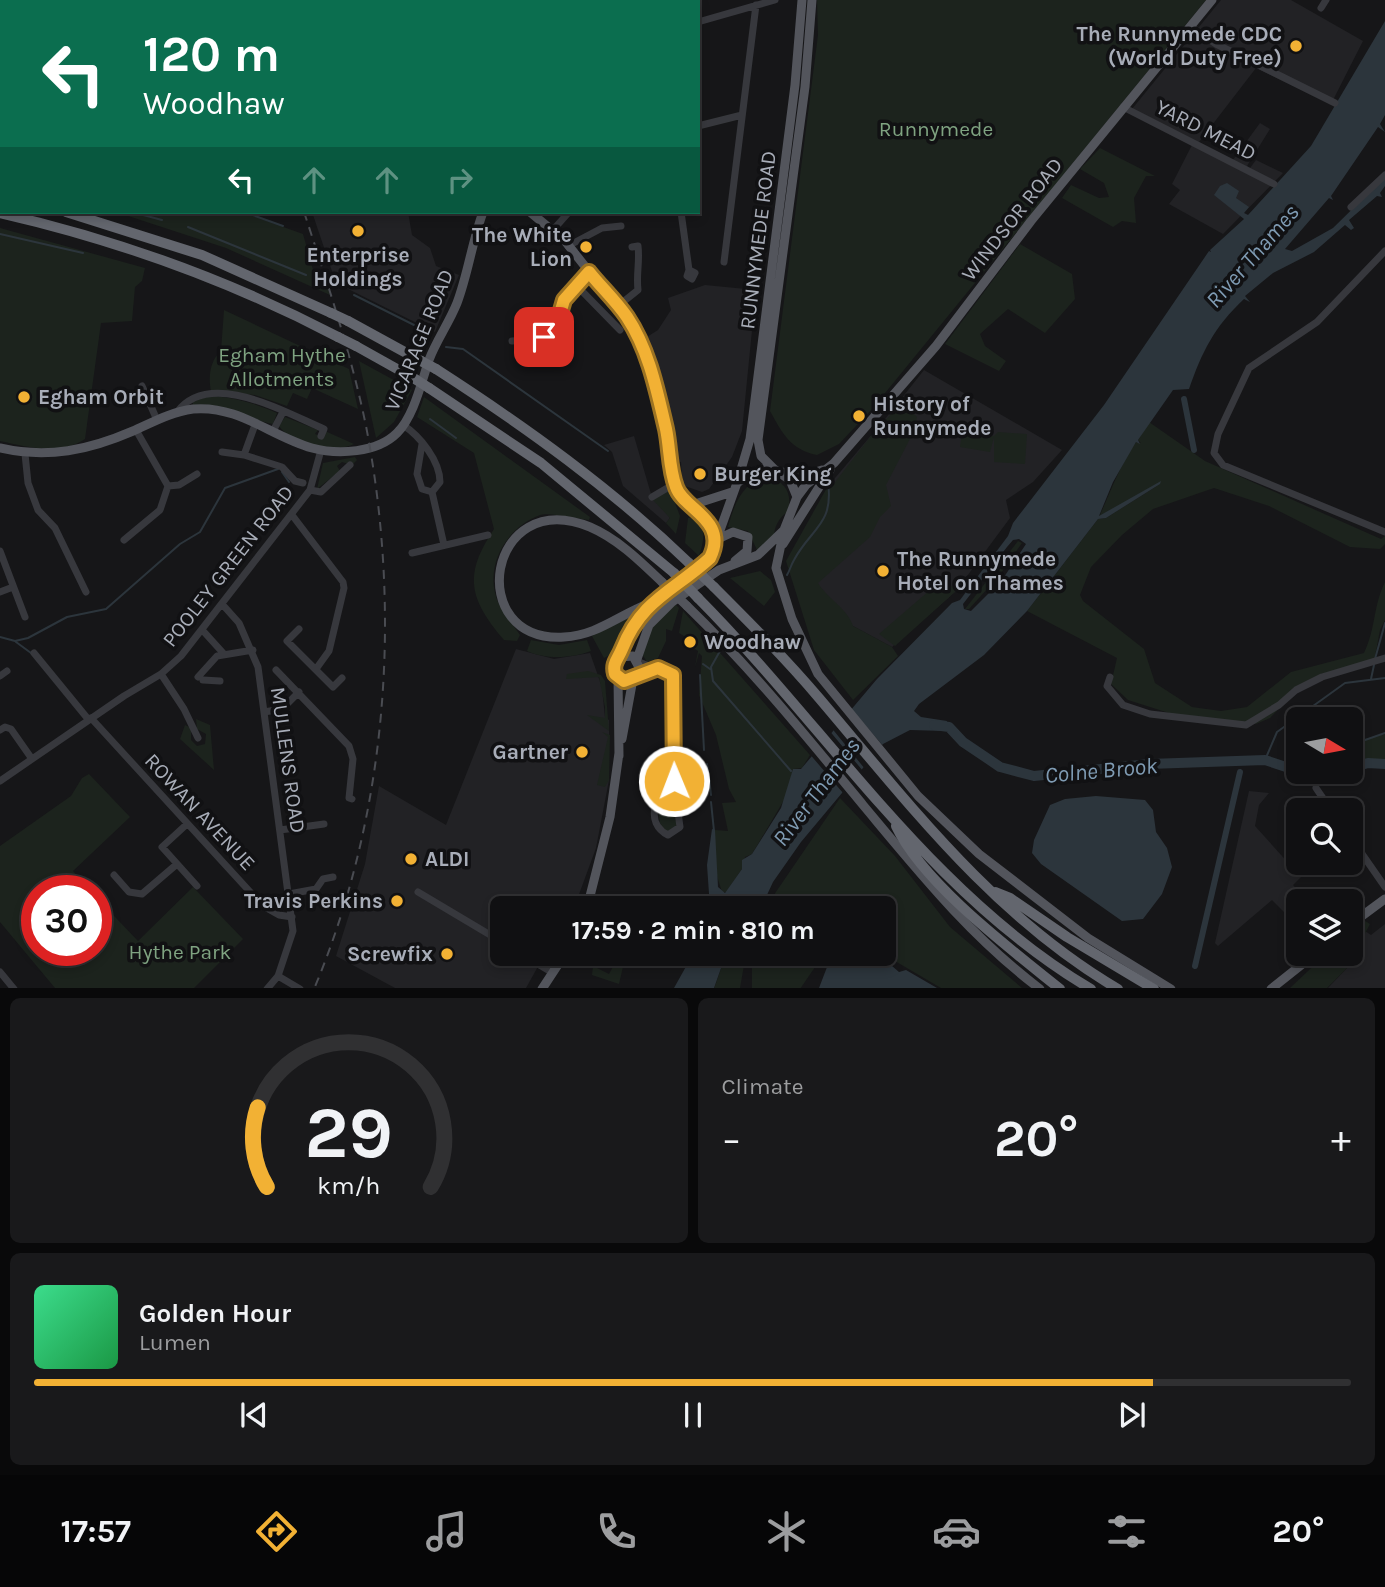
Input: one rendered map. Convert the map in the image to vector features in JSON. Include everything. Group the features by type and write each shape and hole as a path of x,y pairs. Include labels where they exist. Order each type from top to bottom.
{"highway":[{"path":"4,214 81,234 183,267 274,304 415,379 541,463 674,573 698,597 801,711 893,820 1009,930 1061,971 1089,988"},
{"path":"72,214 202,255 348,321 436,369 578,467 714,587 818,696 940,843 989,890 1058,948 1117,988"},
{"path":"893,820 905,844 937,880 1059,988"},
{"path":"989,890 1010,898 1152,988"}],"main road":[{"name":"RUNNYMEDE ROAD","path":"651,602 708,560 718,539 750,439 794,97 802,0"},
{"name":"RUNNYMEDE ROAD","path":"797,497 790,480 761,456 758,440 803,97 812,0"},
{"name":"WINDSOR ROAD","path":"797,497 806,485 836,460 936,345 1123,107 1212,0"},
{"name":"VICARAGE ROAD","path":"0,448 25,454 77,450 177,413 215,409 256,422 296,443 321,450 372,447 389,439 403,425 432,352 457,303 482,214"},
{"path":"533,214 553,229 632,326 650,368 668,438 674,484 683,499 706,517 714,550"},
{"path":"780,547 836,460"},
{"name":"WINDSOR ROAD","path":"776,470 812,474 836,460"},
{"path":"737,482 760,469 776,470"},
{"path":"692,505 732,492"},
{"path":"797,497 784,530 777,575 792,619 818,674 905,781 979,854 1045,908 1169,988"},
{"path":"651,602 586,633 559,638 539,634 523,626 505,606 498,585 499,565 507,547 518,534 539,523 562,520 588,526 610,538 687,606 792,719 960,919 996,955 1039,988"},
{"path":"723,568 758,555 784,530"},
{"path":"590,896 611,817 619,757 646,631 658,614 747,551 748,537 733,532 718,539"},
{"path":"619,757 618,677 614,665 631,630 651,602"},
{"path":"619,657 628,654 638,660"},
{"path":"618,677 624,681 635,678"},
{"path":"1363,915 1385,899"},
{"path":"543,988 557,966"},
{"path":"1272,988 1300,966"}],"street":[{"path":"700,21 775,0"},
{"path":"1321,8 1326,0"},
{"path":"724,262 759,3"},
{"path":"1190,26 1216,44 1335,103"},
{"name":"YARD MEAD","path":"1123,107 1274,184"},
{"path":"700,126 743,115"},
{"path":"1352,207 1385,175"},
{"path":"553,229 567,214"},
{"path":"681,214 689,270"},
{"path":"568,246 602,228 621,226"},
{"path":"618,306 638,290 635,267 639,260 638,246 632,247"},
{"path":"1385,251 1317,322 1250,368 1218,435 1214,453 1223,465 1385,532"},
{"path":"512,341 540,339 548,334 557,324 564,300 589,272"},
{"path":"577,286 620,330"},
{"path":"146,389 157,419"},
{"name":"VICARAGE ROAD","path":"177,413 181,406 211,393 237,394 324,429 321,436"},
{"path":"274,432 283,412"},
{"path":"244,455 256,422"},
{"path":"403,425 416,434 440,475 440,482 432,492"},
{"path":"134,543 127,537 160,510 168,486 136,430"},
{"path":"422,443 417,481 422,489 432,492"},
{"name":"POOLEY GREEN ROAD","path":"0,781 161,674 181,656 310,491 321,450"},
{"path":"222,452 244,455 282,467 295,481 303,483"},
{"path":"25,454 28,483 38,510 55,528 86,592"},
{"name":"POOLEY GREEN ROAD","path":"310,491 321,492 346,467"},
{"path":"168,486 179,485 197,474"},
{"path":"652,496 674,484"},
{"path":"432,492 444,545"},
{"path":"292,515 343,582 344,588 329,651 316,669"},
{"path":"412,553 488,536"},
{"path":"0,551 21,614"},
{"path":"0,592 13,587"},
{"name":"MULLENS ROAD","path":"222,604 239,623 253,650 275,771 293,931 278,976"},
{"path":"299,629 287,641 333,687 342,677"},
{"path":"205,633 220,646 224,654"},
{"path":"210,664 217,680 200,679 210,664 224,654 253,650"},
{"name":"ROWAN AVENUE","path":"34,653 90,719 265,908 279,915 292,917"},
{"path":"1110,677 1107,686 1112,695 1135,709 1246,725 1313,681 1385,658"},
{"path":"638,660 656,669 668,671 673,678 674,781 680,827 668,835 661,831 654,805 658,795 674,781"},
{"path":"635,678 656,669"},
{"path":"276,670 349,746 353,759 349,798 352,799"},
{"path":"161,674 184,709 198,738"},
{"path":"264,712 282,709 299,692"},
{"path":"0,730 5,727 11,729 32,759"},
{"path":"1316,788 1323,798"},
{"path":"303,817 304,827"},
{"path":"187,824 162,847 197,886"},
{"path":"280,830 324,824"},
{"path":"1363,855 1385,887"},
{"path":"114,875 129,892 142,894 177,864"},
{"path":"289,894 316,889 321,876 333,877"},
{"path":"418,892 490,935"},
{"path":"541,966 552,973"},
{"path":"0,972 13,988"},
{"path":"268,988 278,976 298,988"}],"shaded area":[{"path":"1221,0 1291,0 1363,41 1331,104 1256,68 1199,142 1132,109"},
{"path":"1260,123 1270,129 1247,166 1250,168 1256,160 1283,173 1223,234 1169,204 1180,190 1172,184 1192,145 1230,164"},
{"path":"313,214 408,214 412,235 430,248 436,266 459,275 435,332 336,283"},
{"path":"705,285 756,290 742,431 732,457 709,489 702,492 685,486 682,481 681,462 676,461 662,378 647,337 658,330 671,310 668,298"},
{"path":"924,370 1062,450 1033,482 1006,500 1010,518 956,591 892,647 853,626 825,603 802,564 833,505 830,484 874,432 881,434 885,430 882,423"},
{"path":"634,436 651,494 670,518 666,523 623,486 612,452 604,445"},
{"path":"516,649 554,659 590,653 602,687 605,718 609,720 609,780 596,848 578,896 490,896 490,966 538,966 526,988 395,988 336,956 365,864 379,786 446,825"},
{"path":"1249,791 1269,793 1259,805 1255,826 1286,860 1286,875 1301,877 1293,885 1296,889 1286,889 1286,914 1272,900 1218,946 1215,943"},
{"path":"1385,924 1385,988 1328,988 1348,966 1363,966 1365,931 1371,935"}],"green space":[{"name":"Runnymede","path":"817,0 1206,0 872,409 839,444 817,455 794,445 770,411 818,35"},
{"path":"1100,148 1155,176 1146,176 1134,198 1136,223 1122,221 1113,227 1062,198 1071,185 1099,198 1109,197 1104,183 1080,169"},
{"path":"122,214 247,214 303,234 315,277 326,282 330,295 226,248"},
{"path":"0,228 145,268 142,281 135,287 132,321 101,323 85,439 75,444 44,449 0,441"},
{"path":"1020,244 1072,274 1075,299 1045,333 1008,309 980,334 985,346 1006,361 999,371 945,344"},
{"name":"Egham Hythe Allotments","path":"224,310 349,369 358,409 312,388 307,399 293,393 287,406 255,395 211,391 211,370 214,359 221,351"},
{"path":"359,361 412,390 394,422 376,438"},
{"path":"209,396 244,401 277,413 273,424 226,408 193,405 193,402"},
{"path":"424,397 590,517 589,520 540,515 515,530 506,541 499,553 493,580 501,608 520,635 517,641 504,640 492,625 477,599 474,586 478,560 494,529 474,453 417,417"},
{"path":"903,403 917,417 912,435 886,485 891,506 880,517 870,537 818,583 847,614 853,626 892,647 898,656 853,700 814,650 786,561 829,484 832,486 874,432 881,434 885,430 882,423"},
{"path":"285,417 318,430 315,434 323,437 325,431 354,444 336,448 303,442 293,438 279,426"},
{"path":"1149,422 1205,461 1381,539 1385,536 1385,544 1380,549 1350,547 1269,506 1214,488 1153,509 1122,535 1091,567 1080,595 1083,601 1144,649 1155,683 1192,707 1221,711 1247,707 1291,672 1364,653 1385,582 1385,620 1380,630 1374,662 1327,676 1296,691 1270,718 1256,724 1172,714 1128,700 1111,684 1117,658 1027,611 1098,519 1106,518 1160,484 1099,517 1125,460 1136,442 1141,443 1138,440"},
{"path":"998,432 1027,434 1025,464 994,462 994,437 990,452 960,447 962,433 994,436"},
{"path":"355,457 357,460 352,465 342,462 337,466 340,471 317,489 323,463"},
{"path":"769,477 780,482 787,490 789,506 788,512 778,523 774,537 758,552 748,531 728,527 741,494 753,482"},
{"path":"670,490 680,516 676,534 666,523 670,518 653,500"},
{"path":"694,517 701,526 703,535 699,556 685,543 688,518"},
{"path":"1018,541 1022,543 999,576 969,609 965,609"},
{"path":"760,571 771,580 775,592 764,606 730,578"},
{"path":"944,578 956,591 895,646 879,634"},
{"path":"675,604 679,608 672,631 666,629 666,641 658,658 647,662 642,654 650,629"},
{"path":"683,611 810,755 802,768 793,769 787,795 752,854 745,857 742,869 726,892 722,892 715,870 715,830 728,831 722,803 736,802 729,789 716,735 699,695 702,656 699,653 695,667 698,651 692,647 694,642 679,633"},
{"path":"633,615 623,626 614,653 604,658 592,636"},
{"path":"531,640 559,645 587,640 591,651 568,656 542,656 527,651"},
{"path":"588,671 601,675 605,681 609,731 587,715 605,718 599,677 566,679 567,674"},
{"path":"196,719 210,725 214,770 180,739 185,725 191,728 191,740 197,746 205,744 206,734 197,729"},
{"path":"602,732 610,735 609,780 605,787 597,785 608,737"},
{"path":"1385,734 1385,759 1363,761 1363,739"},
{"name":"Hythe Park","path":"89,774 130,817 73,871 77,875 21,875 21,947 0,922 0,846 71,796 82,778"},
{"path":"671,786 677,828 666,832 660,823 657,805"},
{"path":"840,798 895,856 950,927 1022,988 941,988 896,962 896,896 773,896"},
{"name":"Hythe Park","path":"193,887 243,939 194,988 55,988 37,966 112,966 112,914 138,941"},
{"path":"1365,921 1370,924 1363,937"},
{"path":"593,966 609,974 613,966 623,966 619,984 592,975"},
{"path":"722,966 744,966 740,988 714,988"},
{"path":"752,966 816,966 801,988 752,988"},
{"path":"1313,966 1348,966 1327,988 1290,988"}],"water":[{"name":"River Thames","path":"1385,21 1385,115 1380,124 1385,132 1378,127 1331,196 1333,200 1329,198 1285,249 1292,251 1333,228 1385,177 1385,186 1380,193 1382,197 1377,196 1349,220 1354,228 1351,230 1345,225 1314,252 1273,273 1245,296 1250,302 1244,299 1225,320 1204,352 1189,389 1173,390 1138,440 1140,444 1136,442 1113,482 1099,516 1161,481 1160,484 1106,518 1098,519 1027,611 984,655 919,704 914,711 921,717 947,721 945,731 910,730 883,744 801,842 767,896 709,896 707,865 712,829 715,830 718,887 725,893 742,869 742,860 752,854 781,808 793,769 801,769 877,679 952,603 960,600 1008,536 1013,523 1104,405 1209,251 1244,219 1214,195 1220,186 1227,183 1239,191 1236,198 1249,207 1244,213 1248,215 1311,146","holes":["1019,539 1026,544 1002,580 971,611 964,609 963,604 1013,540"]},
{"path":"1096,796 1145,800 1153,810 1156,832 1167,848 1172,867 1162,894 1143,919 1122,921 1041,864 1032,853 1034,840 1050,805 1065,799"},
{"path":"686,966 722,966 714,988 674,988"},
{"path":"827,966 892,966 899,972 906,970 937,988 819,988"}],"pier":[{"path":"848,705 884,747 865,769 830,726"},
{"path":"828,729 863,771 843,793 808,752"}],"waterway":[{"path":"140,214 162,220"},
{"path":"250,214 283,226"},
{"path":"188,227 306,275"},
{"path":"0,234 83,253"},
{"path":"354,295 428,332"},
{"path":"446,347 463,349 608,451"},
{"path":"1184,399 1194,450"},
{"path":"430,419 456,438"},
{"path":"0,637 15,641 28,638 67,617 106,609 180,544 200,532 225,488 278,469"},
{"path":"282,472 289,482"},
{"path":"787,575 828,508 828,482"},
{"path":"1375,659 1385,623"},
{"path":"16,642 31,653"},
{"path":"720,651 711,667 713,681 791,771"},
{"path":"703,664 710,669"},
{"path":"1371,679 1374,665"},
{"path":"700,675 704,750"},
{"path":"1265,760 1277,732 1345,683 1385,678"},
{"name":"Colne Brook","path":"934,725 949,727 963,742 1000,767 1034,776 1149,764 1265,760 1286,767"},
{"path":"1363,741 1385,733"},
{"path":"707,764 708,771"},
{"name":"Colne Brook","path":"1363,764 1385,764"},
{"path":"1195,966 1240,772"},
{"path":"709,777 711,795"},
{"path":"711,802 714,831"}],"railway":[{"path":"305,214 346,345 366,426 377,496 385,639 381,711 372,783 358,853 339,922 314,988"}],"place":[{"name":"The Runnymede CDC (World Duty Free)","path":"1296,46"},
{"name":"Enterprise Holdings","path":"358,231"},
{"name":"The White Lion","path":"586,247"},
{"name":"Egham Orbit","path":"24,397"},
{"name":"History of Runnymede","path":"859,416"},
{"name":"Burger King","path":"700,474"},
{"name":"The Runnymede Hotel on Thames","path":"883,571"},
{"name":"Woodhaw","path":"690,642"},
{"name":"Gartner","path":"582,752"},
{"name":"ALDI","path":"411,859"},
{"name":"Travis Perkins","path":"397,901"},
{"name":"Screwfix","path":"447,954"}],"route":[{"path":"544,337 557,324 564,300 589,272 626,316 639,341 659,399 674,484 683,499 702,512 712,536 714,550 710,558 651,602 626,638 614,665 615,674 624,681 658,668 673,675 674,781"}]}
